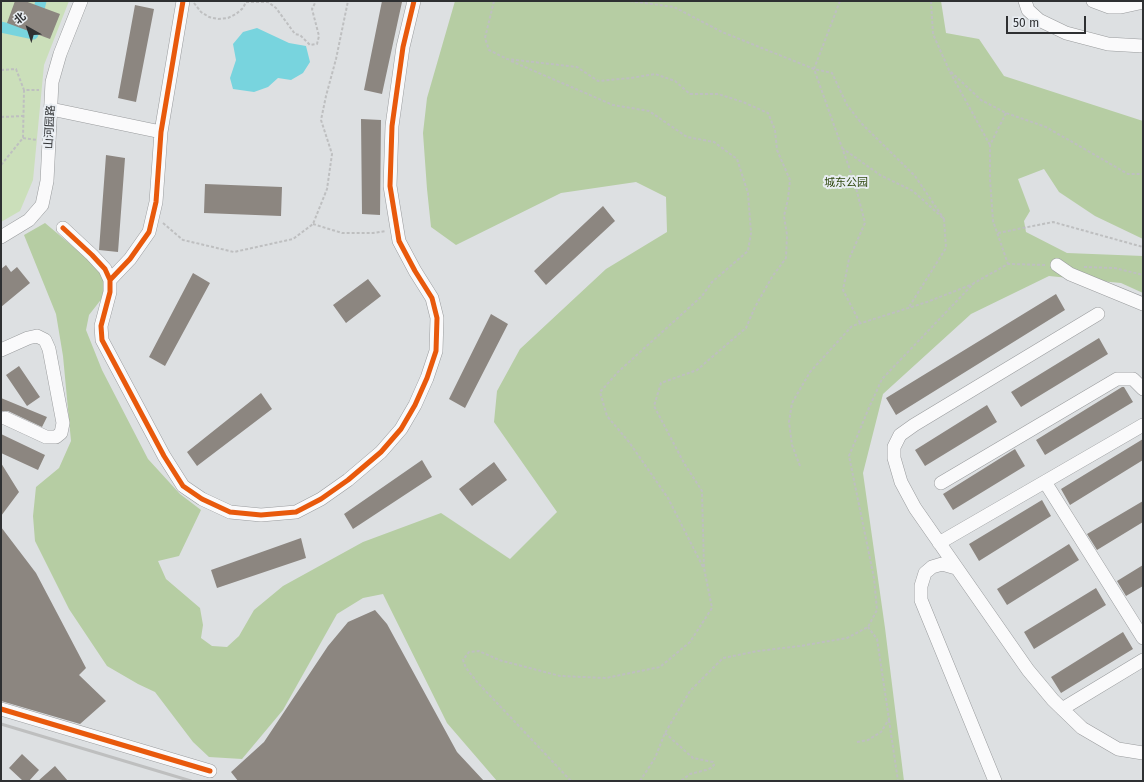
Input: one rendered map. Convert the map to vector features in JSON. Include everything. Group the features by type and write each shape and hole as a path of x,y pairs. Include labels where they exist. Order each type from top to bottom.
{"street":[{"name":"山河园路","path":"1,237 29,220 42,205 47,181 52,82 60,54 81,1"},
{"path":"110,280 130,259 149,232 156,202 161,132 183,1"},
{"path":"63,228 92,255 105,270 110,280 110,292 101,326 102,340 164,456 183,486 202,499 230,512 261,515 296,512 321,499 348,480 381,452 404,423 415,405 427,378 436,351 436,318 432,298 399,241 390,186 392,126 403,47 414,1"},
{"path":"1025,1 1028,10 1039,20 1066,33 1108,44 1143,46"},
{"path":"1094,1 1115,7 1143,2"},
{"path":"51,109 161,132"},
{"path":"1056,265 1070,274 1143,304"},
{"path":"1098,314 914,425 900,435 894,447 894,458 901,482 915,508 1028,670 1062,709 1082,728 1118,749 1143,753"},
{"path":"1,350 28,338 38,336 45,340 49,349 63,423 61,433 56,437 46,437 5,418"},
{"path":"941,483 1117,379 1133,379 1143,389"},
{"path":"939,543 1143,424"},
{"path":"1044,482 1143,638"},
{"path":"956,568 942,564 932,567 926,573 920,586 922,600 995,781"},
{"path":"1062,709 1143,660"},
{"path":"1,709 210,772"}],"path":[{"path":"193,1 201,12 209,17 218,19 228,18 236,14 244,8 246,2 268,2 276,8 295,34 300,35 310,45 317,44 319,36 312,9 316,1"},
{"path":"153,214 183,240 234,252 293,239 313,224 327,189 332,154 321,120 348,1"},
{"path":"494,1 485,38 489,50 507,60 613,105 649,111 687,137 714,142 737,159 748,193 751,232 748,251 712,282 702,296 618,372 600,392 607,416 629,442 668,498 704,568"},
{"path":"630,1 674,7 722,32 814,69 832,73 847,104 862,124 915,176 944,219 946,248 909,308"},
{"path":"840,1 814,69 855,184 865,223 849,259 843,290 860,323"},
{"path":"931,1 934,34 949,70 990,145"},
{"path":"507,60 577,67 598,81 655,74 675,81 690,94 718,94 743,102 768,113 775,130 777,150 790,180 784,216 788,235 786,258 772,277 755,307 746,328 697,370 661,383 654,406 684,463 702,491 704,568 712,608 690,642 660,667 606,678 560,676 499,660 479,651 469,652 463,660 466,668 478,683 571,781"},
{"path":"1,70 16,69 24,90 23,138 1,165"},
{"path":"949,70 981,100 1006,113 1046,127 1128,174 1143,174"},
{"path":"24,90 52,91"},
{"path":"1006,113 990,145 990,178 993,221 1008,264"},
{"path":"1,117 23,116"},
{"path":"23,138 49,141"},
{"path":"842,148 880,175 913,192 944,219"},
{"path":"998,233 1053,222 1143,247"},
{"path":"313,224 342,233 373,233 397,229"},
{"path":"800,466 792,445 789,422 792,403 810,372 852,326 927,302 974,283 1008,264 1056,265"},
{"path":"1078,266 1115,268 1143,275"},
{"path":"640,781 655,758 665,733 690,691 723,658 758,651 847,638 868,627 877,610 874,578 849,456 882,379 974,283"},
{"path":"868,627 877,639 898,781"},
{"path":"857,742 868,740 881,732 889,719"},
{"path":"665,733 693,758 713,762 714,765 711,768 690,774 681,781"}],"green space":[{"path":"1,1 69,1 44,65 33,180 20,211 1,222"},
{"name":"城东公园","path":"455,1 941,1 946,33 979,39 1004,76 1143,121 1143,239 1095,216 1059,192 1044,169 1018,179 1030,211 1024,221 1026,232 1067,253 1143,256 1143,293 1121,283 1049,276 971,314 883,394 863,473 885,628 904,781 497,781 447,723 383,594 363,598 337,614 283,710 242,759 209,757 193,742 155,692 107,666 69,609 35,541 33,516 36,487 59,468 71,441 63,356 56,314 24,235 45,223 89,260 103,277 103,297 89,315 86,330 102,370 148,459 180,494 201,510 179,556 158,561 166,579 200,608 203,625 201,638 212,646 227,647 239,636 254,610 283,586 363,542 441,513 510,559 557,512 494,422 497,391 520,349 606,269 667,232 666,197 636,182 561,193 456,245 431,227 423,133 427,98"}],"water":[{"path":"257,28 289,43 306,46 310,62 303,73 291,80 278,78 268,87 254,92 233,89 230,78 236,60 233,44 243,32"}],"building":[{"path":"15,1 25,1 60,14 50,39 7,23"},
{"path":"382,1 402,2 382,94 364,90"},
{"path":"135,5 154,9 136,102 118,98"},
{"path":"361,119 381,120 380,215 362,214"},
{"path":"106,155 125,158 118,252 99,250"},
{"path":"205,184 282,187 281,216 204,213"},
{"path":"603,206 615,221 546,285 534,271"},
{"path":"6,265 11,272 17,267 30,283 1,307 1,269"},
{"path":"193,273 210,283 165,366 149,357"},
{"path":"368,279 381,296 346,323 333,305"},
{"path":"1056,294 1065,310 896,415 886,398"},
{"path":"491,314 508,324 465,408 449,399"},
{"path":"1099,338 1108,354 1021,407 1011,392"},
{"path":"19,366 40,397 27,406 6,375"},
{"path":"1124,387 1133,402 1045,455 1036,440"},
{"path":"261,393 272,409 197,466 187,452"},
{"path":"1,398 47,417 42,427 8,411 1,411"},
{"path":"987,405 997,422 925,466 915,450"},
{"path":"1,434 45,455 38,470 1,453"},
{"path":"1143,439 1143,460 1070,505 1061,489"},
{"path":"1015,449 1025,466 953,510 943,494"},
{"path":"422,460 432,477 353,529 344,514"},
{"path":"494,462 507,480 472,506 459,489"},
{"path":"1,463 19,492 1,516"},
{"path":"1042,500 1051,516 979,561 969,544"},
{"path":"1143,501 1143,522 1097,550 1087,534"},
{"path":"1,527 36,573 86,668 79,675 106,701 80,724 1,701"},
{"path":"301,538 306,558 217,588 211,570"},
{"path":"1069,544 1079,560 1007,605 997,589"},
{"path":"1143,565 1143,586 1126,596 1117,581"},
{"path":"1096,588 1106,605 1034,649 1024,632"},
{"path":"375,610 387,624 457,752 484,781 238,781 231,772 264,742 328,646 348,622"},
{"path":"1123,632 1133,649 1061,693 1051,677"},
{"path":"22,754 39,770 29,781 23,781 9,768"},
{"path":"55,766 68,781 38,781"}],"waterway":[{"path":"1,27 33,34 41,1"}],"railway":[{"path":"1,724 191,781"}],"cycle path":[{"path":"110,280 130,259 149,232 156,202 161,132 183,1"},
{"path":"63,228 105,269 110,280 110,292 101,326 102,340 164,456 183,486 202,499 230,512 261,515 296,512 321,499 348,480 381,452 401,429 415,405 427,378 436,351 437,318 432,298 399,241 390,186 392,126 403,47 414,1"},
{"path":"1,709 210,771"}]}
